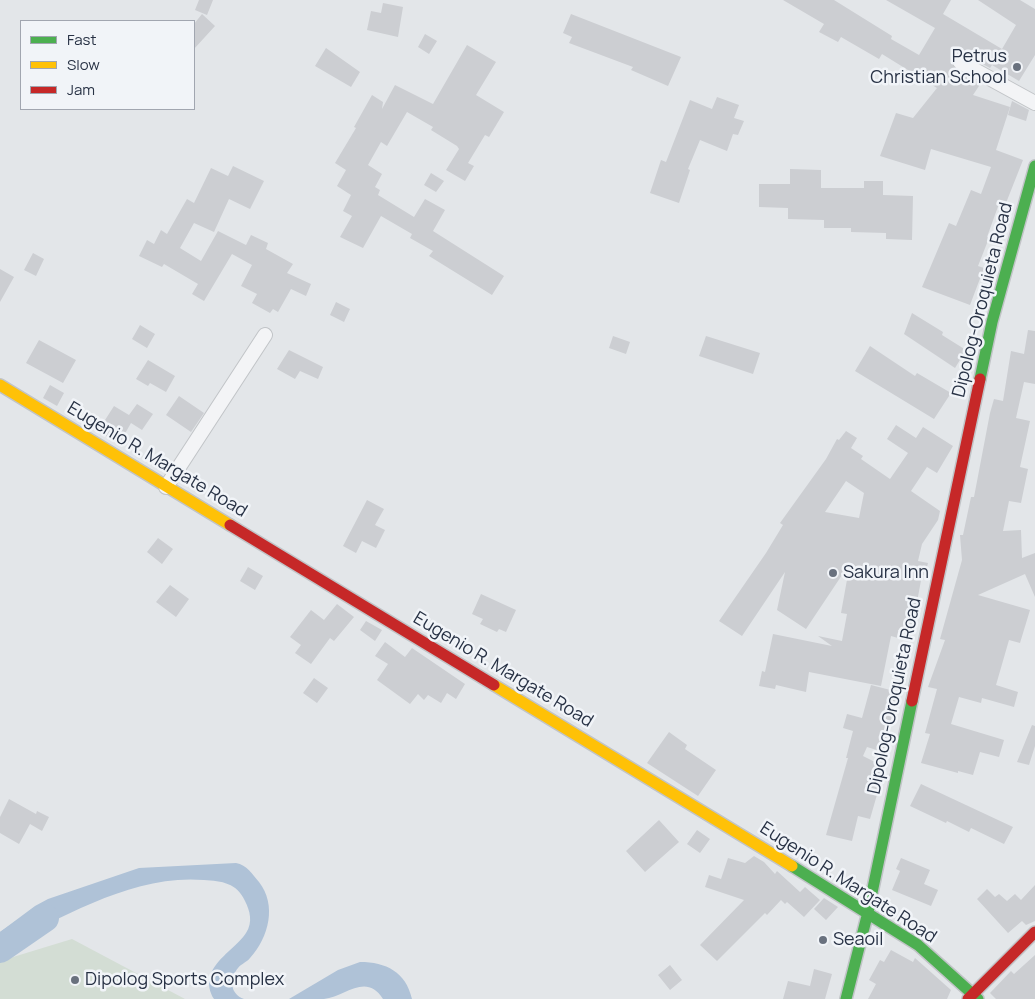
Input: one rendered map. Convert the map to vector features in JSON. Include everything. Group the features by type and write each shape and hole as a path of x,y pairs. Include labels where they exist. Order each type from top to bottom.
{"street":[{"path":"960,62 1035,103"},
{"name":"Dipolog-Oroquieta Road","path":"846,999 868,912 992,322 1035,166"},
{"path":"166,487 265,334"},
{"name":"Eugenio R. Margate Road","path":"0,385 868,912 918,945 973,997"},
{"path":"973,997 1035,932"}],"shaded area":[{"name":"Dipolog Sports Complex","path":"72,939 185,999 0,999 0,961"}],"water":[{"path":"236,863 246,868 259,882 265,891 269,911 266,931 262,941 250,958 238,968 233,977 232,986 236,994 244,999 214,999 210,988 210,978 213,970 219,961 246,933 250,921 248,909 242,895 238,890 223,882 177,880 150,884 125,891 74,911 0,946 0,932 35,906 48,899 139,868"},
{"path":"360,962 378,964 394,970 405,982 412,999 383,999 370,987 362,987 324,999 289,999 338,970"}],"building":[{"path":"199,0 213,0 207,15 195,10"},
{"path":"783,0 834,0 892,36 891,39 919,55 935,28 886,0 951,0 943,14 1002,49 1016,25 978,0 1020,0 1035,9 1035,55 1019,81 992,65 990,68 964,54 956,54 951,62 956,70 981,83 973,95 1010,107 996,150 1023,160 1006,203 1000,201 978,266 984,268 970,305 922,287 949,223 956,226 971,190 981,194 991,167 931,149 925,170 880,156 896,113 913,118 937,88 882,54 879,59 841,37 838,42 819,32 824,24"},
{"path":"383,3 403,7 398,37 367,30 371,11 381,13"},
{"path":"202,14 215,26 195,48 195,23"},
{"path":"571,14 681,57 668,86 631,70 633,67 569,43 572,37 563,33"},
{"path":"425,34 437,41 429,54 418,47"},
{"path":"467,45 496,62 476,95 504,112 489,137 485,135 468,163 474,166 465,181 446,170 459,149 457,146 431,130 433,127 407,112 387,146 381,142 368,165 382,174 375,187 380,190 378,195 414,217 425,199 445,210 433,231 504,276 492,295 429,256 433,251 410,238 412,234 381,216 363,248 340,237 352,216 343,211 351,195 337,186 346,170 335,163 356,128 354,127 372,95 383,102 382,109 395,85 433,104"},
{"path":"326,48 360,72 351,87 315,66"},
{"path":"717,97 739,105 734,118 744,121 738,135 733,134 727,151 700,140 688,169 690,170 679,203 650,193 661,160 666,162 690,100 712,109"},
{"path":"1012,101 1029,110 1026,121 1008,115"},
{"path":"233,166 264,181 250,209 229,199 214,232 194,223 180,248 201,261 218,231 246,245 251,235 268,243 266,249 293,264 287,273 311,284 306,296 291,289 278,312 273,309 270,313 252,303 257,294 241,286 252,265 232,254 204,301 192,294 198,284 164,264 162,267 139,256 147,240 154,244 161,230 167,234 187,199 194,203 211,168 228,176"},
{"path":"790,169 821,170 821,188 864,188 864,181 883,181 883,195 913,196 912,240 886,239 886,233 851,232 851,228 824,228 824,220 788,219 788,208 759,207 759,184 790,184"},
{"path":"431,173 444,181 436,192 424,185"},
{"path":"33,253 44,259 36,276 24,270"},
{"path":"0,269 14,277 0,302"},
{"path":"336,302 350,309 344,322 330,315"},
{"path":"912,313 943,332 942,335 966,350 955,368 904,334"},
{"path":"140,325 155,334 147,348 132,339"},
{"path":"1028,330 1035,331 1035,384 1024,382 1016,418 1030,421 1020,467 1028,469 1021,503 1009,501 1003,531 1021,530 1022,558 1035,553 1035,597 1025,574 978,595 1030,610 1020,643 1009,640 996,685 1018,692 1014,707 982,698 981,703 959,697 951,724 1004,740 999,757 980,752 973,775 958,771 958,773 921,763 930,734 925,733 937,689 928,687 945,640 940,639 962,560 960,535 963,535 971,497 974,497 990,413 994,399 1003,401 1011,351 1024,354"},
{"path":"613,336 630,342 626,354 609,348"},
{"path":"706,336 760,353 753,374 699,356"},
{"path":"39,340 76,360 63,383 26,363"},
{"path":"870,346 915,376 917,373 951,393 934,419 855,371"},
{"path":"289,350 323,367 318,379 300,371 295,379 277,369"},
{"path":"148,360 175,376 166,392 150,383 148,386 136,379"},
{"path":"50,385 64,393 57,406 43,398"},
{"path":"179,396 204,413 191,432 166,415"},
{"path":"137,404 153,414 142,430 131,423 119,444 98,431 114,406 129,415"},
{"path":"896,425 916,438 923,427 953,446 937,473 927,467 911,491 940,511 938,520 922,544 918,561 928,563 925,575 922,575 912,629 901,627 898,638 891,636 881,686 809,672 806,692 776,685 775,689 759,686 762,671 765,672 773,634 832,646 818,636 842,641 847,614 841,613 850,563 806,629 777,610 785,572 742,636 719,621 766,553 783,525 780,523 826,459 837,439 839,440 846,431 857,438 851,448 863,456 861,459 890,479 908,453 887,439","holes":["846,481 864,493 859,518 825,512"]},
{"path":"367,500 384,509 375,525 385,530 376,548 362,541 356,553 343,546"},
{"path":"158,538 173,549 162,564 147,552"},
{"path":"248,567 263,576 255,590 240,581"},
{"path":"170,585 189,599 176,617 156,602"},
{"path":"481,594 516,610 506,632 499,629 497,632 480,624 483,619 472,614"},
{"path":"337,604 354,617 334,641 330,638 311,664 295,653 301,645 290,637 311,610 324,620"},
{"path":"366,621 382,630 375,641 360,630"},
{"path":"385,642 405,657 412,648 465,684 456,699 447,693 441,703 428,695 424,700 418,694 410,704 377,680 388,664 375,656"},
{"path":"314,678 328,688 317,703 303,693"},
{"path":"871,685 898,692 883,752 867,747 863,756 885,767 870,819 858,816 852,841 826,835 848,758 846,758 853,731 843,728 847,714 862,718"},
{"path":"1032,725 1035,726 1035,746 1029,765 1017,762"},
{"path":"669,732 687,745 685,749 716,770 698,796 647,763"},
{"path":"921,784 1013,827 1004,844 971,828 969,832 910,806"},
{"path":"9,799 36,814 37,811 49,817 42,831 30,824 19,844 0,833 0,817"},
{"path":"659,820 679,842 645,872 626,851"},
{"path":"697,830 710,839 700,853 687,844"},
{"path":"754,856 764,862 775,874 777,871 800,892 805,887 820,900 804,917 787,902 785,904 781,900 767,915 765,913 717,961 700,945 744,900 705,887 709,875 721,879 728,858 745,863"},
{"path":"901,858 930,870 924,884 938,890 931,906 892,890 900,871 896,869"},
{"path":"1035,885 1035,921 1026,925 1022,921 1008,933 977,899 987,889 995,897 999,894 1007,901 1015,894 1021,900"},
{"path":"824,898 838,907 826,920 814,909"},
{"path":"891,950 913,962 915,958 951,990 947,999 868,999 876,984 869,980 880,960 884,962"},
{"path":"1035,955 1035,999 996,999 990,993 1011,971 1014,974"},
{"path":"670,965 682,980 670,990 658,975"},
{"path":"814,969 832,974 825,999 783,999 788,981 810,986"}],"waterway":[{"path":"0,949 45,918"}],"traffic: fast":[{"path":"980,379 992,322 1035,166"},
{"path":"846,999 868,912 912,701"},
{"path":"792,866 918,945 978,999"}],"traffic: slow":[{"path":"0,385 230,525"},
{"path":"494,685 792,866"}],"traffic: jam":[{"path":"912,701 980,379"},
{"path":"230,525 494,685"},
{"path":"968,999 1035,932"}],"place":[{"name":"Petrus Christian School","path":"1017,67"},
{"name":"Sakura Inn","path":"833,573"},
{"name":"Seaoil","path":"823,940"},
{"name":"Dipolog Sports Complex","path":"75,980"}]}
